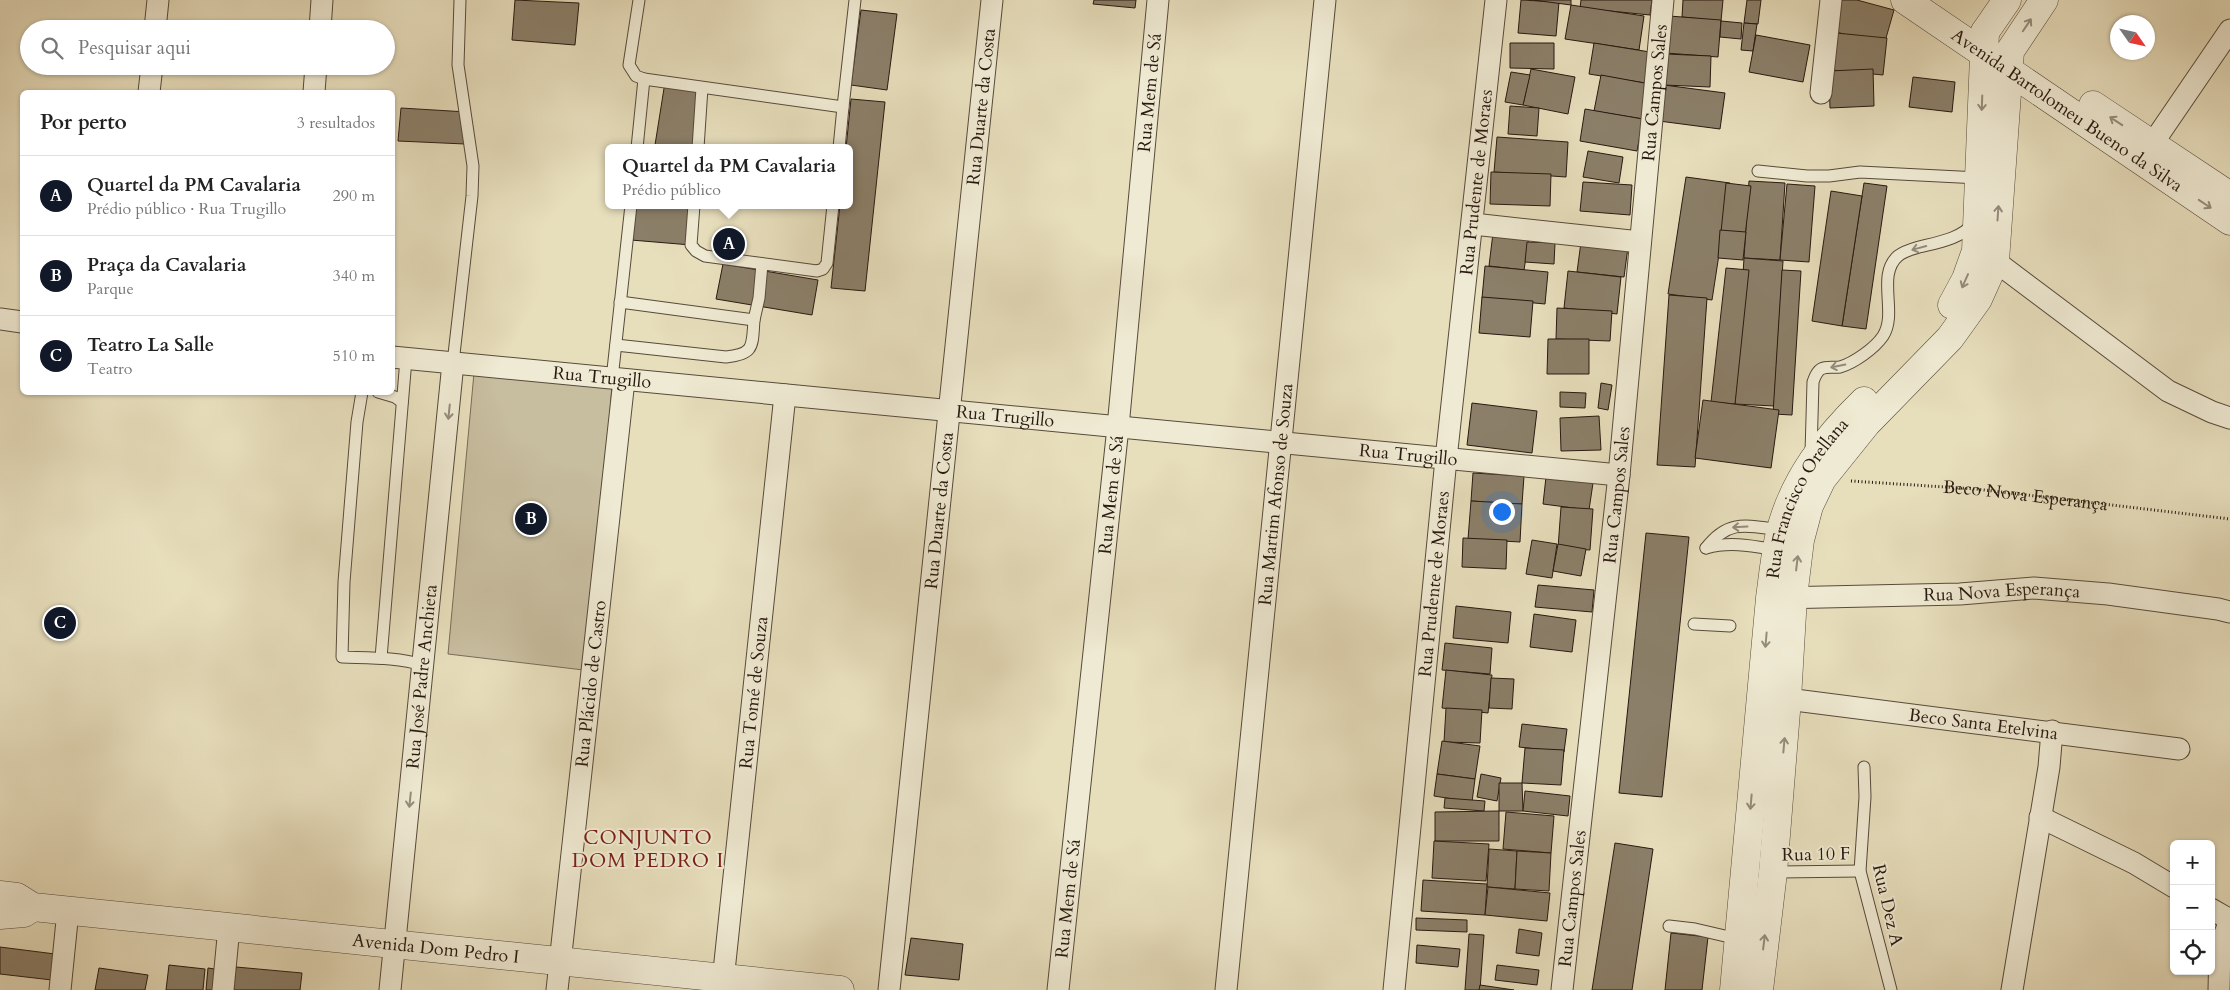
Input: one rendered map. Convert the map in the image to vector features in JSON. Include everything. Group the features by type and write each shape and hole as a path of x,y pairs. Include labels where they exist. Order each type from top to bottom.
{"street":[{"path":"156,20 158,0"},
{"path":"321,20 322,0"},
{"name":"Rua Duarte da Costa","path":"889,990 951,411 992,0"},
{"name":"Rua Mem de Sá","path":"1058,990 1118,427 1158,0"},
{"name":"Rua Martim Afonso de Souza","path":"1226,990 1324,0"},
{"name":"Rua Prudente de Moraes","path":"1394,990 1446,459 1496,0"},
{"name":"Rua Campos Sales","path":"1562,990 1618,476 1663,0"},
{"path":"1821,93 1831,0"},
{"name":"Avenida Bartolomeu Bueno da Silva","path":"1905,0 1997,52 2147,153 2230,221"},
{"name":"Avenida Bartolomeu Bueno da Silva","path":"1939,0 1997,52"},
{"path":"1997,52 2006,0"},
{"path":"1997,52 2044,0"},
{"path":"2147,153 2230,30"},
{"name":"Rua Francisco Orellana","path":"1985,256 1977,219 1979,178 1997,52"},
{"name":"Rua Francisco Orellana","path":"1759,990 1773,872 1788,699 1779,540 1816,472 1823,445 1847,418 1911,355 1948,312 1966,279 1985,256 1997,52"},
{"path":"149,90 151,75"},
{"path":"314,90 315,75"},
{"name":"Avenida Bartolomeu Bueno da Silva","path":"2147,153 2230,196"},
{"path":"1473,224 1640,242"},
{"path":"1985,256 2168,391 2212,412 2230,418"},
{"path":"0,319 20,322"},
{"name":"Rua Trugillo","path":"399,358 1618,476"},
{"name":"Rua José Padre Anchieta","path":"390,990 453,363"},
{"name":"Rua Plácido de Castro","path":"557,990 618,379"},
{"name":"Rua Tomé de Souza","path":"723,984 785,395"},
{"name":"Rua Francisco Orellana","path":"1734,990 1738,939 1782,598 1800,540 1800,503"},
{"name":"Rua Nova Esperança","path":"1782,598 1960,594 2034,588 2108,594 2230,612"},
{"name":"Beco Santa Etelvina","path":"1788,699 2052,731 2179,749"},
{"path":"2012,990 2049,767 2052,731"},
{"path":"2040,817 2134,863 2172,885"},
{"name":"Avenida Dom Pedro I","path":"0,894 17,897 33,907 68,911 560,961 723,984 840,990"},
{"name":"Avenida Dom Pedro I","path":"0,915 24,913 33,907"},
{"path":"60,990 68,911"},
{"path":"2215,912 2230,921 2220,946 2219,990"},
{"path":"223,990 229,927"}],"lane":[{"path":"453,363 472,196 473,166 458,66 460,0"},
{"path":"639,0 630,65 636,76 644,79 702,88 843,107"},
{"path":"839,144 855,0"},
{"path":"637,144 644,79"},
{"path":"698,144 702,88"},
{"path":"1758,171 1807,176 1829,176 1860,172 1979,178"},
{"path":"618,379 616,345 630,209"},
{"path":"694,209 691,245 696,251 705,256 817,271 823,269 827,263 833,209"},
{"path":"1816,472 1813,382 1816,374 1825,367 1839,367 1852,362 1882,338 1889,322 1889,269 1899,255 1905,251 1953,238 1966,232 1977,219"},
{"path":"616,345 726,357 743,356 749,349 753,339 762,264"},
{"path":"620,302 754,320"},
{"path":"381,658 402,402 399,358"},
{"path":"388,395 402,402"},
{"path":"362,396 357,422 344,582 342,657 381,658 410,661 423,665"},
{"path":"1744,526 1779,540 1719,544 1706,548 1717,534 1730,527 1744,526"},
{"path":"1694,624 1730,626"},
{"name":"Rua Dez A","path":"1864,767 1865,797 1860,871 1891,990"},
{"name":"Rua 10 F","path":"1773,872 1860,871"},
{"path":"1669,926 1695,929 1738,939"}],"path":[{"name":"Beco Nova Esperança","path":"1816,472 2229,519"}],"shaded area":[{"path":"474,373 612,384 592,671 448,654"}],"building":[{"path":"515,0 579,3 575,45 512,40"},
{"path":"1094,0 1136,0 1135,8 1093,4"},
{"path":"1521,0 1559,2 1556,36 1518,33"},
{"path":"1533,0 1571,0 1571,5"},
{"path":"1581,0 1652,0 1650,15 1580,8"},
{"path":"1683,0 1723,0 1721,21 1682,17"},
{"path":"1747,0 1761,0 1758,24 1744,23"},
{"path":"1837,0 1857,0 1894,10 1884,45 1829,30"},
{"path":"1571,5 1644,16 1639,50 1565,39"},
{"path":"861,10 897,14 887,90 851,85"},
{"path":"1669,16 1721,20 1718,57 1666,53"},
{"path":"1721,21 1742,23 1741,39 1720,37"},
{"path":"1744,23 1757,24 1753,51 1741,50"},
{"path":"1836,33 1887,38 1883,75 1832,70"},
{"path":"1756,35 1810,45 1803,82 1749,72"},
{"path":"1510,43 1554,43 1554,69 1510,68"},
{"path":"1594,43 1650,52 1645,83 1589,74"},
{"path":"1666,54 1711,56 1710,87 1664,85"},
{"path":"1531,69 1575,77 1568,114 1523,105"},
{"path":"1873,69 1874,106 1830,108 1829,71"},
{"path":"1511,72 1530,75 1523,105 1505,102"},
{"path":"1601,75 1650,84 1643,119 1594,111"},
{"path":"1913,77 1955,82 1952,112 1909,107"},
{"path":"665,82 702,88 694,144 655,144"},
{"path":"1664,85 1725,93 1720,129 1659,121"},
{"path":"851,99 885,102 865,291 831,288 840,209 853,209 853,144 846,144"},
{"path":"1510,106 1539,108 1537,136 1508,134"},
{"path":"401,108 467,112 465,144 398,141"},
{"path":"1585,109 1643,119 1637,151 1580,141"},
{"path":"1497,137 1568,142 1566,177 1494,172"},
{"path":"1588,151 1623,157 1619,183 1583,177"},
{"path":"1491,172 1551,174 1550,206 1490,204"},
{"path":"1686,177 1730,183 1712,300 1668,294"},
{"path":"1749,181 1785,183 1780,260 1744,258"},
{"path":"1583,182 1632,185 1630,215 1580,211"},
{"path":"1726,183 1751,186 1744,244 1720,242"},
{"path":"1864,183 1887,186 1866,329 1842,326"},
{"path":"1787,184 1815,186 1809,262 1780,260"},
{"path":"1831,191 1862,196 1842,326 1812,321"},
{"path":"634,209 694,209 691,245 631,240"},
{"path":"1720,230 1746,232 1743,260 1718,258"},
{"path":"1493,233 1529,238 1524,270 1489,266"},
{"path":"1527,242 1555,243 1554,264 1525,262"},
{"path":"1581,242 1628,247 1624,277 1577,272"},
{"path":"1744,258 1783,261 1774,406 1735,404"},
{"path":"723,264 818,280 812,315 716,299"},
{"path":"1485,266 1548,272 1545,304 1482,298"},
{"path":"1726,268 1749,270 1735,404 1711,402"},
{"path":"1782,270 1801,271 1792,415 1773,414"},
{"path":"1568,271 1621,277 1617,314 1564,308"},
{"path":"1669,295 1707,298 1695,467 1657,465"},
{"path":"1482,297 1533,301 1530,337 1479,333"},
{"path":"1557,308 1612,311 1610,341 1556,339"},
{"path":"1548,339 1589,339 1589,374 1547,374"},
{"path":"1601,383 1612,385 1608,410 1598,408"},
{"path":"1560,392 1586,393 1585,408 1560,407"},
{"path":"1703,400 1779,410 1771,468 1695,458"},
{"path":"1472,403 1537,411 1532,453 1467,445"},
{"path":"1599,416 1601,450 1561,451 1560,418"},
{"path":"1473,473 1524,476 1522,504 1471,501"},
{"path":"1546,477 1593,483 1589,510 1543,504"},
{"path":"1471,501 1522,504 1520,542 1468,539"},
{"path":"1561,507 1593,509 1590,550 1558,548"},
{"path":"1646,533 1689,537 1662,797 1619,793"},
{"path":"1463,538 1507,540 1506,569 1462,567"},
{"path":"1532,540 1557,544 1552,578 1526,574"},
{"path":"1558,544 1586,549 1581,576 1553,571"},
{"path":"1538,585 1594,590 1592,612 1535,607"},
{"path":"1456,606 1511,612 1508,643 1453,638"},
{"path":"1534,614 1576,620 1572,652 1530,647"},
{"path":"1445,643 1492,648 1490,674 1442,670"},
{"path":"1446,670 1492,675 1488,713 1442,708"},
{"path":"1491,678 1514,679 1512,709 1489,708"},
{"path":"1446,708 1482,710 1480,743 1444,742"},
{"path":"1522,724 1567,729 1564,752 1519,747"},
{"path":"1442,741 1480,746 1475,779 1437,774"},
{"path":"1525,748 1564,750 1561,785 1522,783"},
{"path":"1437,774 1475,779 1472,802 1434,796"},
{"path":"1481,774 1501,778 1497,801 1477,797"},
{"path":"1499,783 1522,783 1523,811 1499,811"},
{"path":"1525,791 1570,796 1568,816 1523,811"},
{"path":"1445,798 1485,801 1484,811 1444,808"},
{"path":"1499,811 1499,841 1435,841 1435,812"},
{"path":"1506,812 1554,816 1551,853 1503,849"},
{"path":"1434,841 1489,844 1486,881 1432,878"},
{"path":"1615,843 1653,849 1632,990 1592,990"},
{"path":"1489,849 1517,851 1515,889 1487,887"},
{"path":"1517,851 1551,853 1549,891 1515,889"},
{"path":"1423,880 1487,884 1485,915 1421,911"},
{"path":"1488,887 1550,893 1547,921 1485,915"},
{"path":"1416,918 1467,920 1467,932 1416,930"},
{"path":"1519,929 1542,933 1539,956 1516,953"},
{"path":"1671,933 1708,937 1702,990 1665,990"},
{"path":"1469,934 1484,935 1480,990 1465,990"},
{"path":"911,938 963,944 959,980 905,975"},
{"path":"1417,945 1460,949 1458,967 1416,963"},
{"path":"0,947 55,954 52,980 0,974"},
{"path":"169,965 205,969 203,990 166,990"},
{"path":"1497,965 1539,970 1537,985 1495,980"},
{"path":"236,967 302,973 300,990 233,990"},
{"path":"99,968 148,975 145,990 95,990"},
{"path":"208,968 221,970 219,990 206,990"},
{"path":"1480,985 1514,990 1479,990"}],"place":[{"name":"Quartel da PM Cavalaria","path":"729,244"},
{"name":"Praça da Cavalaria","path":"531,519"},
{"name":"Teatro La Salle","path":"60,623"}],"district":[{"name":"CONJUNTO DOM PEDRO I","path":"648,848"}]}
